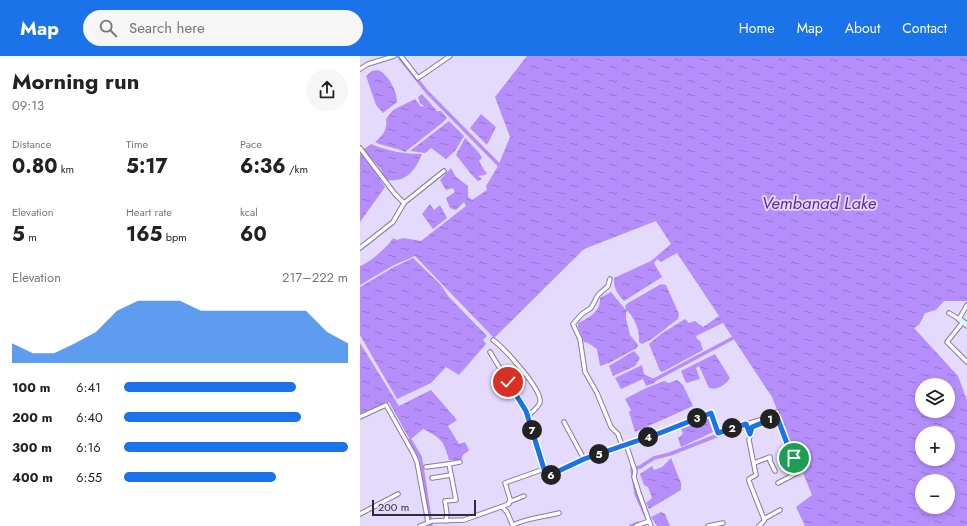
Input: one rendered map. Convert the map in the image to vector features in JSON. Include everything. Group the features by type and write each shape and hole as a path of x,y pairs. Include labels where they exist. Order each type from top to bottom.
{"street":[{"path":"360,69 378,58 394,56"},
{"path":"401,56 418,78 450,56"},
{"path":"360,148 404,204"},
{"path":"360,248 393,222 404,204 444,171"},
{"path":"610,279 608,286 598,295 591,308 582,314 573,324 580,339 585,372 597,393 611,427 618,434 634,468 634,477 651,526"},
{"path":"967,305 963,322 947,342 967,362"},
{"path":"949,313 963,322"},
{"path":"493,340 500,345 530,378 540,398 539,406 528,416"},
{"path":"490,352 526,411 544,469 548,476 584,459 711,413 718,433 763,419 777,412"},
{"path":"360,417 386,405 417,462 430,522 433,526"},
{"path":"766,526 749,477 756,474 749,440 752,427 776,416 788,446 801,472 778,483"},
{"path":"564,422 584,459"},
{"path":"747,424 750,434"},
{"path":"754,463 770,457 770,461 775,471"},
{"path":"426,467 460,462"},
{"path":"446,520 447,514 445,501 456,500 448,464"},
{"path":"509,502 510,499 505,483 544,469"},
{"path":"432,478 451,475"},
{"path":"360,514 398,494"},
{"path":"420,526 430,522 464,520 502,507 509,504 509,502 524,496"},
{"path":"502,507 513,526 518,523 542,516 559,513"},
{"path":"759,526 764,520 780,510"},
{"path":"636,526 649,521"},
{"path":"708,526 722,523"}],"water":[{"name":"Vembanad Lake","path":"527,56 967,56 967,301 944,301 936,310 925,313 919,325 914,328 958,376 967,400 967,526 805,526 796,507 812,495 772,397 723,323 696,336 700,341 703,350 662,372 660,371 649,344 661,334 685,319 689,323 695,321 703,327 719,316 677,253 661,262 657,259 654,263 662,277 624,301 616,291 614,278 651,261 671,244 656,221 584,249 494,338 415,256 394,265 360,285 360,266 364,265 378,254 393,238 397,240 403,238 421,241 466,206 464,202 456,210 450,208 446,198 455,192 453,188 446,190 440,180 451,168 456,177 468,186 468,197 472,200 487,190 486,186 498,166 510,137 495,97"},
{"path":"378,70 388,79 394,88 397,98 397,102 383,113 376,105 366,76 372,71"},
{"path":"422,94 437,111 441,111 447,118 405,152 375,142 384,132 386,119 393,110 415,99 421,107 424,106 420,103 418,97"},
{"path":"481,114 496,127 487,145 470,128"},
{"path":"449,121 464,136 455,151 446,159 431,148 425,153 410,151"},
{"path":"465,138 481,156 482,158 479,161 487,173 485,175 478,176 482,179 478,181 456,155"},
{"path":"371,144 396,152 422,154 413,171 405,177 386,180 380,168 363,150"},
{"path":"360,150 385,187 360,222"},
{"path":"430,204 434,210 440,205 447,218 433,229 422,214"},
{"path":"413,258 441,285 448,296 487,336 483,340 486,344 459,375 446,367 431,383 397,399 360,335 360,287 394,267"},
{"path":"661,284 666,285 679,314 678,319 652,339 642,344 639,342 639,334 635,321 628,311 626,312 630,335 638,345 637,348 609,363 600,366 597,349 584,342 578,327 578,323 594,314 599,307 600,298 611,292 625,309 625,306 628,303"},
{"path":"360,343 399,406 431,390 457,420 448,426 459,444 465,442 469,450 463,455 461,460 449,460 441,441 423,429 410,440 389,402 360,414"},
{"path":"634,351 640,358 635,366 613,376 609,366"},
{"path":"715,354 730,378 726,383 718,388 709,388 699,366 696,368 700,379 686,383 681,371"},
{"path":"642,365 644,374 656,380 654,383 646,386 643,379 621,389 615,378"},
{"path":"677,380 683,385 693,406 635,432 629,412 631,410 625,399 664,381 669,383"},
{"path":"708,418 713,432 681,447 678,438 683,434 680,426"},
{"path":"671,458 681,483 681,490 649,509 646,503 652,498 648,487 644,485 640,474 652,466 654,470 662,467"},
{"path":"661,512 665,514 670,526 657,526 651,517"}],"waterway":[{"path":"399,57 427,92 501,167"},
{"path":"654,380 733,338"},
{"path":"771,417 779,413"},
{"path":"646,516 636,494 632,469 640,467 654,458 670,454 716,436 754,425"},
{"path":"410,440 420,457 431,526"},
{"path":"631,526 638,523"}],"route":[{"path":"508,382 526,411 544,469 548,476 584,459 660,433 711,413 718,433 746,424 750,434 752,427 776,416 794,458"}]}
